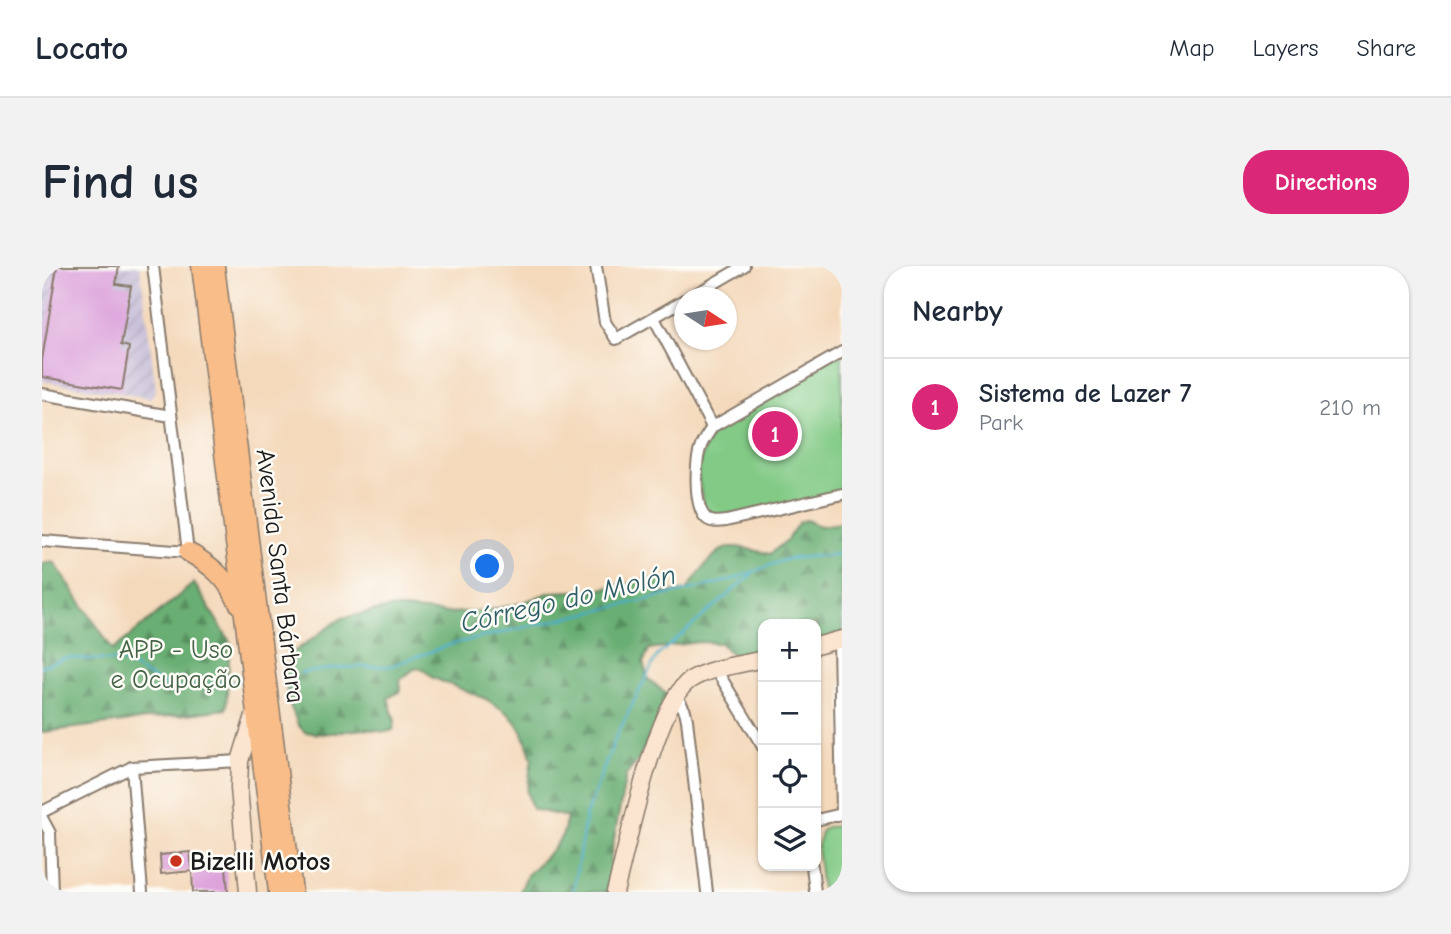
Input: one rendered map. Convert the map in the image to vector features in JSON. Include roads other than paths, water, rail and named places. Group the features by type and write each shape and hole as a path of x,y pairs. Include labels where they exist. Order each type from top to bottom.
{"main road":[{"name":"Avenida Santa Bárbara","path":"201,266 278,892"},
{"name":"Avenida Santa Bárbara","path":"215,266 293,892"},
{"path":"188,552 214,568 224,578 244,616"}],"street":[{"path":"42,541 188,552 153,266"},
{"path":"596,266 604,322 616,339 674,306"},
{"path":"708,287 744,266"},
{"path":"654,318 712,427"},
{"path":"842,352 712,427 701,447 697,470 698,503 705,517 713,522 842,494"},
{"path":"42,394 171,416"},
{"path":"821,645 840,640 842,814 821,819"},
{"path":"615,892 657,735 676,695 688,681 758,660"},
{"path":"717,671 762,745"},
{"path":"676,695 687,720 707,892"},
{"path":"247,892 240,819 240,761 256,708"},
{"path":"42,811 132,767 240,761"},
{"path":"132,767 142,892"},
{"path":"42,818 50,833 52,892"},
{"path":"813,871 815,892"}],"waterway":[{"name":"Córrego do Molón","path":"301,673 336,668 391,666 452,644 728,581 787,559 842,554"},
{"path":"573,892 586,814 616,737 657,656 752,574"},
{"path":"42,666 67,658 122,661 172,689 243,680"}],"place":[{"name":"Sistema de Lazer 7","path":"775,434"},
{"name":"Bizelli Motos","path":"176,861"}],"park label":[{"name":"APP - Uso e Ocupação","path":"176,664"}]}
